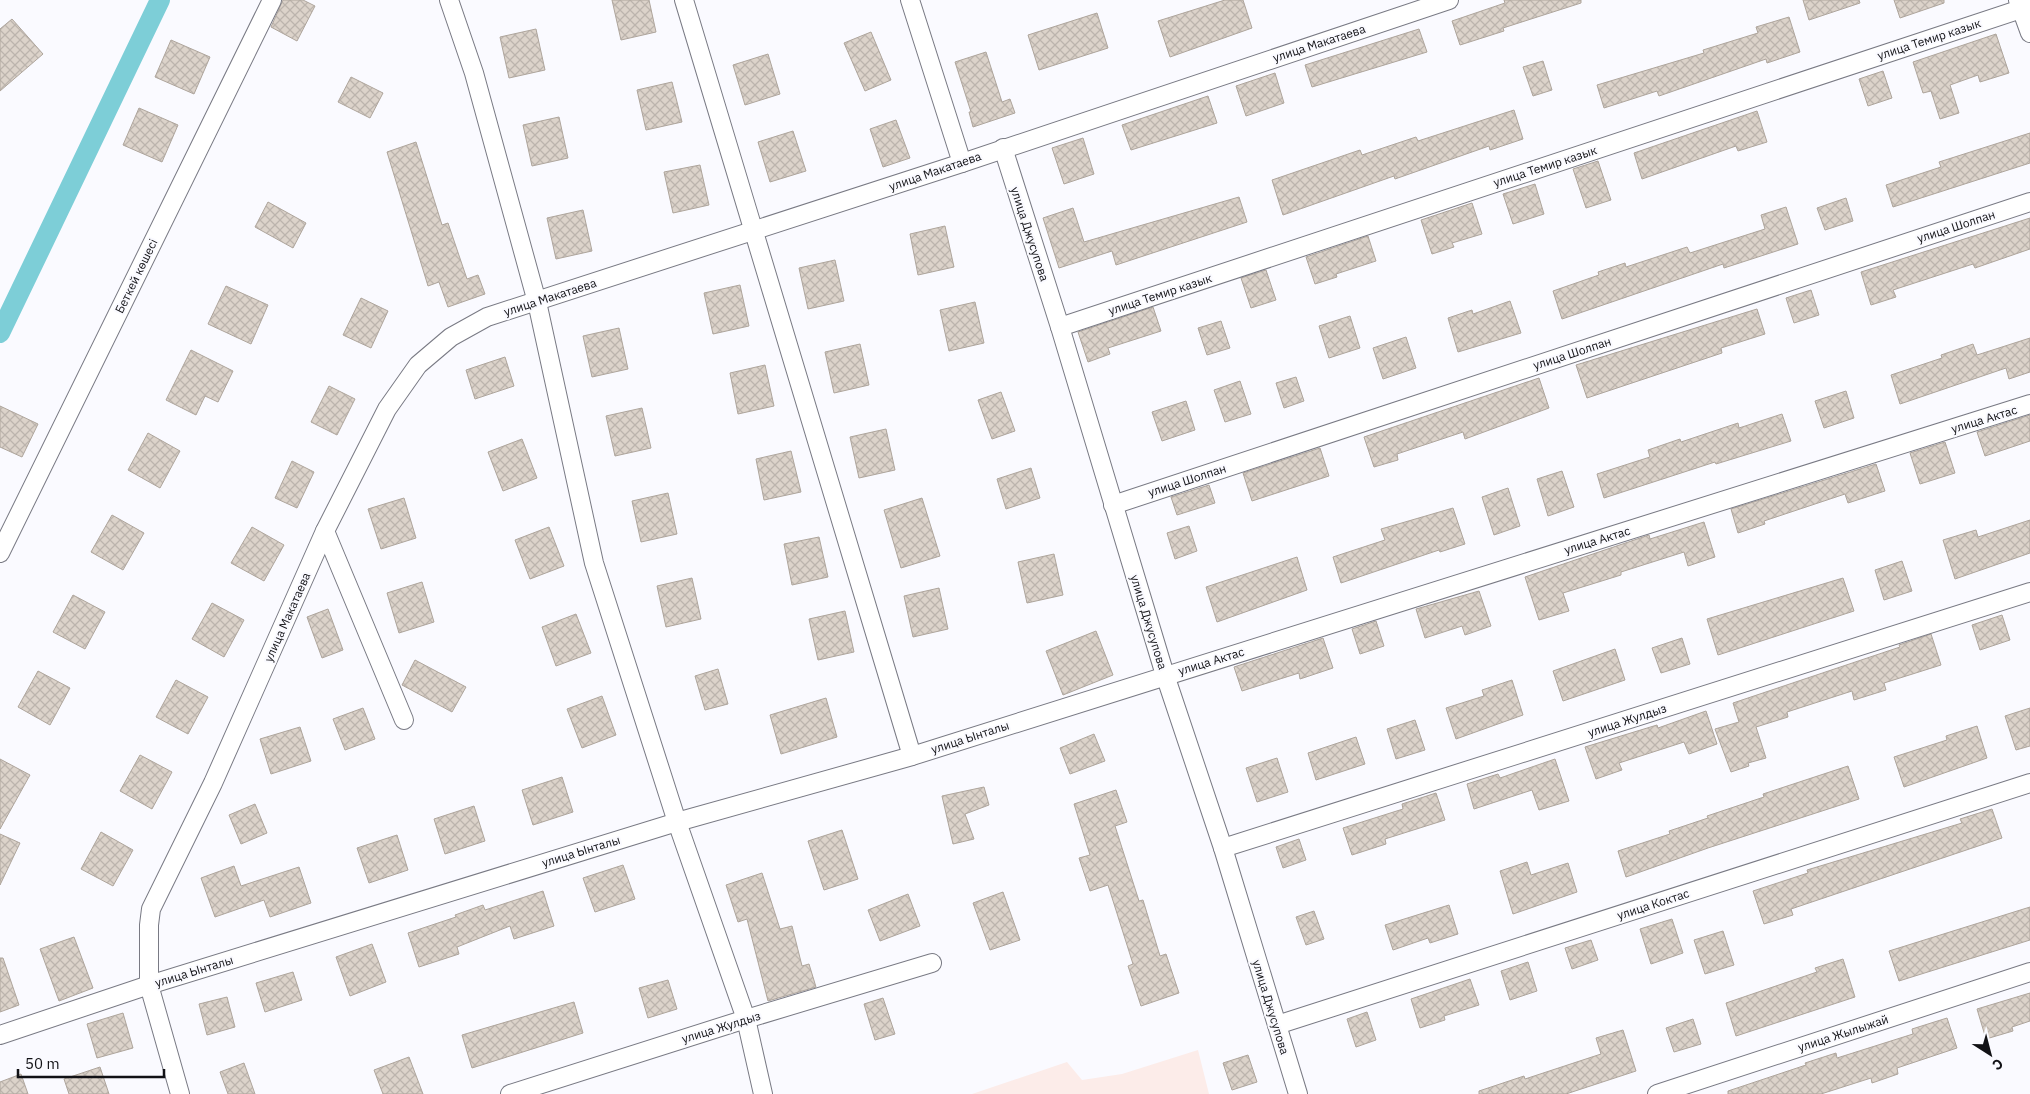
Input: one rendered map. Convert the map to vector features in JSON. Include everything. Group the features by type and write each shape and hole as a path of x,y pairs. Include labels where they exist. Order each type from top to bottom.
{"street":[{"name":"Беткей көшесі","path":"0,553 272,0"},
{"path":"449,0 474,73 537,302 594,563 677,822 746,1019 763,1094"},
{"path":"684,0 912,756"},
{"path":"910,0 962,163"},
{"name":"улица Макатаева","path":"180,1094 149,985 149,925 151,908 214,783 326,531 387,409 418,365 451,337 488,317 962,163 1449,0"},
{"path":"2023,5 2030,33"},
{"name":"улица Темир казык","path":"1060,327 2023,5"},
{"name":"улица Джусупова","path":"1003,148 1060,327 1165,675 1223,848 1298,1094"},
{"name":"улица Шолпан","path":"1113,505 2030,202"},
{"name":"улица Актас","path":"1165,675 2030,404"},
{"path":"326,531 404,720"},
{"name":"улица Жулдыз","path":"1223,848 2030,592"},
{"name":"улица Ынталы","path":"0,1035 149,985 677,822 912,756 1165,675"},
{"name":"улица Коктас","path":"1277,1025 2030,783"},
{"name":"улица Жулдыз","path":"510,1094 746,1019 932,963"},
{"name":"улица Жылыжай","path":"1657,1094 2030,972"}],"shaded area":[{"path":"1198,1050 1209,1094 972,1094 1067,1062 1082,1080 1122,1074"}],"building":[{"path":"283,0 303,0 315,6 297,41 271,27"},
{"path":"612,0 649,0 656,32 621,40"},
{"path":"1225,0 1243,0 1252,28 1170,57 1158,21"},
{"path":"1504,0 1581,0 1581,3 1503,28 1504,31 1460,45 1452,21 1505,3"},
{"path":"1803,0 1859,0 1860,3 1809,20"},
{"path":"1894,0 1944,0 1944,3 1900,18"},
{"path":"1097,13 1108,48 1039,70 1028,35"},
{"path":"1789,17 1800,52 1767,63 1766,59 1659,96 1657,91 1604,108 1597,85 1704,53 1703,50 1758,33 1756,27"},
{"path":"12,19 43,54 0,91 0,29"},
{"path":"536,29 545,70 509,78 500,37"},
{"path":"1419,29 1427,52 1312,87 1305,65"},
{"path":"871,32 891,80 865,91 844,43"},
{"path":"1996,34 2009,73 1980,82 1978,75 1950,85 1959,113 1940,119 1931,91 1923,93 1913,62"},
{"path":"171,40 210,57 194,94 155,77"},
{"path":"986,52 1002,102 1010,99 1015,113 973,127 969,112 971,112 955,62"},
{"path":"768,54 780,94 745,105 733,65"},
{"path":"1543,61 1552,90 1533,96 1523,67"},
{"path":"1883,71 1892,98 1868,106 1859,79"},
{"path":"1275,73 1284,103 1246,116 1236,86"},
{"path":"351,77 383,93 370,118 338,102"},
{"path":"672,82 682,122 646,130 637,90"},
{"path":"1208,96 1217,123 1131,150 1122,125"},
{"path":"139,108 178,125 162,162 123,145"},
{"path":"1514,110 1523,139 1490,150 1489,146 1395,179 1394,176 1283,215 1272,180 1360,150 1362,155 1416,137 1418,141"},
{"path":"1757,111 1767,142 1738,151 1736,146 1642,179 1634,153"},
{"path":"559,117 568,158 532,166 523,125"},
{"path":"896,120 910,158 883,167 870,129"},
{"path":"793,131 806,171 770,182 758,142"},
{"path":"2030,133 2030,163 1893,207 1886,185 1941,167 1939,162"},
{"path":"1083,138 1094,174 1064,184 1052,148"},
{"path":"416,142 442,225 448,223 467,279 478,275 485,294 448,307 439,282 428,286 387,152"},
{"path":"1598,161 1611,200 1586,208 1573,169"},
{"path":"700,165 709,205 673,213 664,172"},
{"path":"1535,184 1544,214 1513,224 1503,194"},
{"path":"1239,197 1247,222 1116,265 1112,251 1059,268 1043,218 1073,208 1084,242"},
{"path":"1846,198 1853,221 1825,230 1817,208"},
{"path":"268,202 306,223 293,248 255,227"},
{"path":"1472,203 1482,234 1452,243 1454,247 1432,254 1421,220"},
{"path":"1786,207 1798,244 1724,268 1723,264 1562,319 1553,291 1599,275 1598,272 1625,263 1626,267 1687,247 1690,253 1765,229 1761,215"},
{"path":"583,210 592,251 556,259 547,218"},
{"path":"2030,218 2030,249 1975,268 1973,264 1893,290 1896,297 1871,305 1861,272"},
{"path":"945,226 954,267 918,275 910,234"},
{"path":"1368,236 1376,261 1336,274 1337,277 1315,284 1306,257"},
{"path":"835,260 844,301 808,309 799,268"},
{"path":"1266,270 1276,300 1251,308 1241,278"},
{"path":"740,285 749,326 713,334 704,293"},
{"path":"226,286 268,305 251,344 208,324"},
{"path":"1811,290 1819,315 1794,323 1786,298"},
{"path":"361,298 388,311 371,348 343,335"},
{"path":"1510,301 1521,333 1458,352 1448,318 1472,310 1473,314"},
{"path":"975,302 984,343 949,351 940,310"},
{"path":"1153,307 1161,331 1108,348 1110,354 1088,362 1078,332"},
{"path":"1757,309 1765,334 1721,348 1722,353 1587,398 1576,365"},
{"path":"1350,316 1360,348 1329,358 1319,326"},
{"path":"1221,321 1230,348 1207,355 1198,328"},
{"path":"619,328 628,369 592,377 583,336"},
{"path":"1406,337 1416,368 1383,379 1373,348"},
{"path":"2030,338 2030,372 2009,379 2006,368 1900,404 1891,375 1942,358 1941,355 1973,344 1977,355"},
{"path":"860,344 869,385 834,393 825,352"},
{"path":"191,350 233,371 218,402 205,396 196,415 166,400"},
{"path":"505,357 514,386 475,399 466,370"},
{"path":"765,365 774,406 738,414 730,373"},
{"path":"1296,377 1304,401 1284,408 1276,383"},
{"path":"1539,378 1549,408 1465,439 1463,432 1397,454 1398,460 1374,467 1364,437"},
{"path":"1240,381 1251,414 1225,422 1214,390"},
{"path":"329,386 355,399 337,435 311,422"},
{"path":"1846,391 1854,418 1824,428 1815,401"},
{"path":"1001,392 1015,431 992,439 978,400"},
{"path":"1186,401 1195,430 1162,441 1152,412"},
{"path":"0,406 38,424 22,457 0,447"},
{"path":"642,408 651,448 615,456 606,416"},
{"path":"1782,414 1791,441 1716,464 1715,462 1604,498 1597,474 1650,457 1648,450 1680,439 1681,442 1738,423 1739,428"},
{"path":"2030,415 2030,441 1985,456 1977,432"},
{"path":"886,429 895,470 859,478 850,437"},
{"path":"148,433 180,451 160,488 128,470"},
{"path":"522,439 537,478 503,491 488,452"},
{"path":"1945,442 1955,473 1920,484 1910,453"},
{"path":"1320,448 1329,476 1252,501 1243,473"},
{"path":"791,451 801,492 764,500 756,459"},
{"path":"292,461 314,472 297,508 275,498"},
{"path":"1876,464 1885,491 1848,503 1845,494 1764,521 1765,524 1738,533 1731,509"},
{"path":"1031,468 1040,498 1006,509 997,479"},
{"path":"1562,471 1574,507 1548,516 1537,479"},
{"path":"1209,485 1215,503 1177,515 1171,497"},
{"path":"1508,488 1520,526 1494,535 1482,497"},
{"path":"668,493 677,534 641,542 632,501"},
{"path":"404,498 416,538 381,549 368,509"},
{"path":"922,498 940,556 901,568 884,510"},
{"path":"1453,508 1465,544 1440,552 1439,550 1341,583 1333,557 1385,540 1381,529"},
{"path":"112,515 144,533 123,570 91,552"},
{"path":"2030,520 2030,553 1955,579 1943,540 1976,530 1978,537"},
{"path":"1704,522 1715,557 1688,566 1684,552 1621,572 1621,575 1563,593 1569,611 1539,620 1525,577 1649,535 1650,539"},
{"path":"1189,526 1197,551 1175,559 1167,533"},
{"path":"252,527 284,545 264,581 231,563"},
{"path":"549,527 564,566 530,579 515,540"},
{"path":"819,537 828,577 792,585 784,544"},
{"path":"1054,554 1063,595 1027,603 1018,562"},
{"path":"1297,557 1307,590 1217,622 1206,587"},
{"path":"1902,561 1912,591 1884,600 1875,570"},
{"path":"692,578 701,619 666,627 657,586"},
{"path":"1843,578 1854,611 1718,655 1707,619"},
{"path":"422,582 434,622 399,633 387,593"},
{"path":"939,588 948,629 913,637 904,596"},
{"path":"1479,591 1491,626 1465,635 1462,626 1425,638 1416,609"},
{"path":"73,595 105,612 85,649 53,632"},
{"path":"212,603 244,620 224,657 192,639"},
{"path":"328,609 343,650 322,658 307,617"},
{"path":"845,611 854,652 818,660 809,619"},
{"path":"576,614 591,653 556,666 542,627"},
{"path":"2002,615 2010,640 1980,650 1972,625"},
{"path":"1376,621 1384,646 1360,654 1352,629"},
{"path":"1096,631 1113,675 1063,695 1046,651"},
{"path":"1931,634 1941,665 1884,683 1886,690 1854,700 1852,691 1787,712 1788,717 1756,727 1766,758 1748,763 1749,766 1731,772 1715,729 1739,722 1733,703 1900,647 1899,645"},
{"path":"1323,638 1333,668 1300,679 1299,673 1242,691 1234,667"},
{"path":"1682,638 1690,664 1661,673 1652,648"},
{"path":"1615,649 1625,680 1563,701 1553,671"},
{"path":"415,660 466,687 452,712 402,685"},
{"path":"718,669 728,704 705,710 695,676"},
{"path":"38,671 70,688 50,725 18,707"},
{"path":"176,680 208,697 188,734 156,717"},
{"path":"1512,680 1523,715 1456,739 1446,708 1484,696 1482,690"},
{"path":"602,696 616,735 582,748 567,709"},
{"path":"826,698 837,737 781,754 770,715"},
{"path":"363,708 375,739 345,750 333,719"},
{"path":"2030,708 2030,746 2016,750 2005,716"},
{"path":"1706,711 1717,744 1689,754 1684,742 1619,763 1622,770 1596,779 1585,747 1657,725 1658,728"},
{"path":"1415,720 1425,750 1396,759 1387,729"},
{"path":"1977,726 1987,758 1904,787 1894,757 1947,740 1946,736"},
{"path":"300,727 311,761 271,774 260,739"},
{"path":"1094,734 1105,761 1070,774 1060,748"},
{"path":"1356,737 1365,764 1316,780 1308,753"},
{"path":"140,755 172,772 152,809 120,791"},
{"path":"1277,758 1288,792 1257,802 1246,768"},
{"path":"0,759 30,775 0,829"},
{"path":"1555,759 1569,801 1539,810 1532,790 1474,809 1467,784 1498,774 1500,778"},
{"path":"1848,766 1859,799 1626,877 1618,851 1670,834 1669,831 1708,818 1707,816 1764,797 1763,794"},
{"path":"562,777 573,812 533,825 522,790"},
{"path":"984,787 989,805 965,814 974,839 953,844 942,796"},
{"path":"1116,790 1127,822 1115,826 1139,901 1143,900 1160,956 1166,954 1179,993 1141,1006 1128,966 1133,964 1108,885 1090,891 1079,858 1090,855 1074,804"},
{"path":"1436,793 1445,820 1385,839 1386,844 1352,855 1343,828 1403,809 1402,804"},
{"path":"255,804 267,833 241,844 229,815"},
{"path":"474,806 485,841 445,854 434,819"},
{"path":"1992,809 2002,838 1791,909 1793,915 1764,924 1753,891 1808,873 1807,870 1962,823 1960,819"},
{"path":"842,830 858,879 824,890 808,841"},
{"path":"101,832 133,850 113,886 81,869"},
{"path":"0,834 20,843 0,885"},
{"path":"397,835 408,870 369,883 357,848"},
{"path":"1299,839 1306,860 1283,868 1276,847"},
{"path":"1527,862 1531,875 1568,863 1577,892 1513,914 1500,871"},
{"path":"623,865 635,899 595,912 583,878"},
{"path":"234,866 241,886 299,867 311,903 270,917 264,900 215,917 201,878"},
{"path":"762,873 780,929 792,926 802,966 809,964 816,987 768,1001 747,919 738,922 726,885"},
{"path":"543,891 554,926 514,939 510,926 457,947 459,954 419,967 408,933 456,917 455,915 483,905 485,910"},
{"path":"1003,892 1020,940 990,950 973,903"},
{"path":"908,894 920,926 880,941 868,910"},
{"path":"1449,905 1458,934 1430,943 1428,938 1393,950 1385,925"},
{"path":"2030,907 2030,940 1899,981 1889,951"},
{"path":"1314,911 1324,939 1306,945 1296,917"},
{"path":"1672,919 1683,953 1651,964 1640,929"},
{"path":"1723,931 1734,965 1705,974 1694,940"},
{"path":"74,937 93,988 59,1001 40,949"},
{"path":"1591,940 1598,960 1572,969 1565,948"},
{"path":"372,944 386,982 350,996 336,957"},
{"path":"0,958 3,958 19,1005 0,1012"},
{"path":"1843,959 1855,997 1736,1036 1726,1003 1817,972 1815,968"},
{"path":"1528,962 1537,991 1510,1000 1501,971"},
{"path":"293,972 302,1000 265,1012 256,983"},
{"path":"1470,979 1479,1005 1444,1016 1445,1020 1420,1028 1411,999"},
{"path":"668,980 677,1009 648,1018 639,988"},
{"path":"2030,993 2030,1021 2012,1027 2013,1031 1986,1039 1977,1009"},
{"path":"227,997 235,1027 207,1035 199,1004"},
{"path":"883,998 895,1034 875,1040 864,1004"},
{"path":"574,1002 583,1033 472,1068 462,1035"},
{"path":"1367,1012 1376,1040 1356,1047 1347,1019"},
{"path":"123,1013 133,1048 97,1058 87,1024"},
{"path":"1947,1018 1957,1048 1897,1068 1898,1074 1872,1083 1871,1078 1821,1094 1728,1094 1728,1091 1806,1065 1805,1063 1836,1053 1837,1058 1913,1034 1912,1029"},
{"path":"1693,1019 1701,1044 1674,1052 1666,1028"},
{"path":"1623,1030 1636,1071 1566,1094 1479,1094 1479,1091 1524,1076 1525,1079 1601,1054 1596,1038"},
{"path":"1248,1055 1257,1082 1232,1090 1223,1063"},
{"path":"409,1057 423,1094 383,1094 374,1070"},
{"path":"244,1063 255,1094 228,1094 220,1072"},
{"path":"100,1067 109,1094 69,1094 64,1079"},
{"path":"21,1074 28,1094 0,1094 0,1082"}],"waterway":[{"path":"0,333 160,0"}]}
